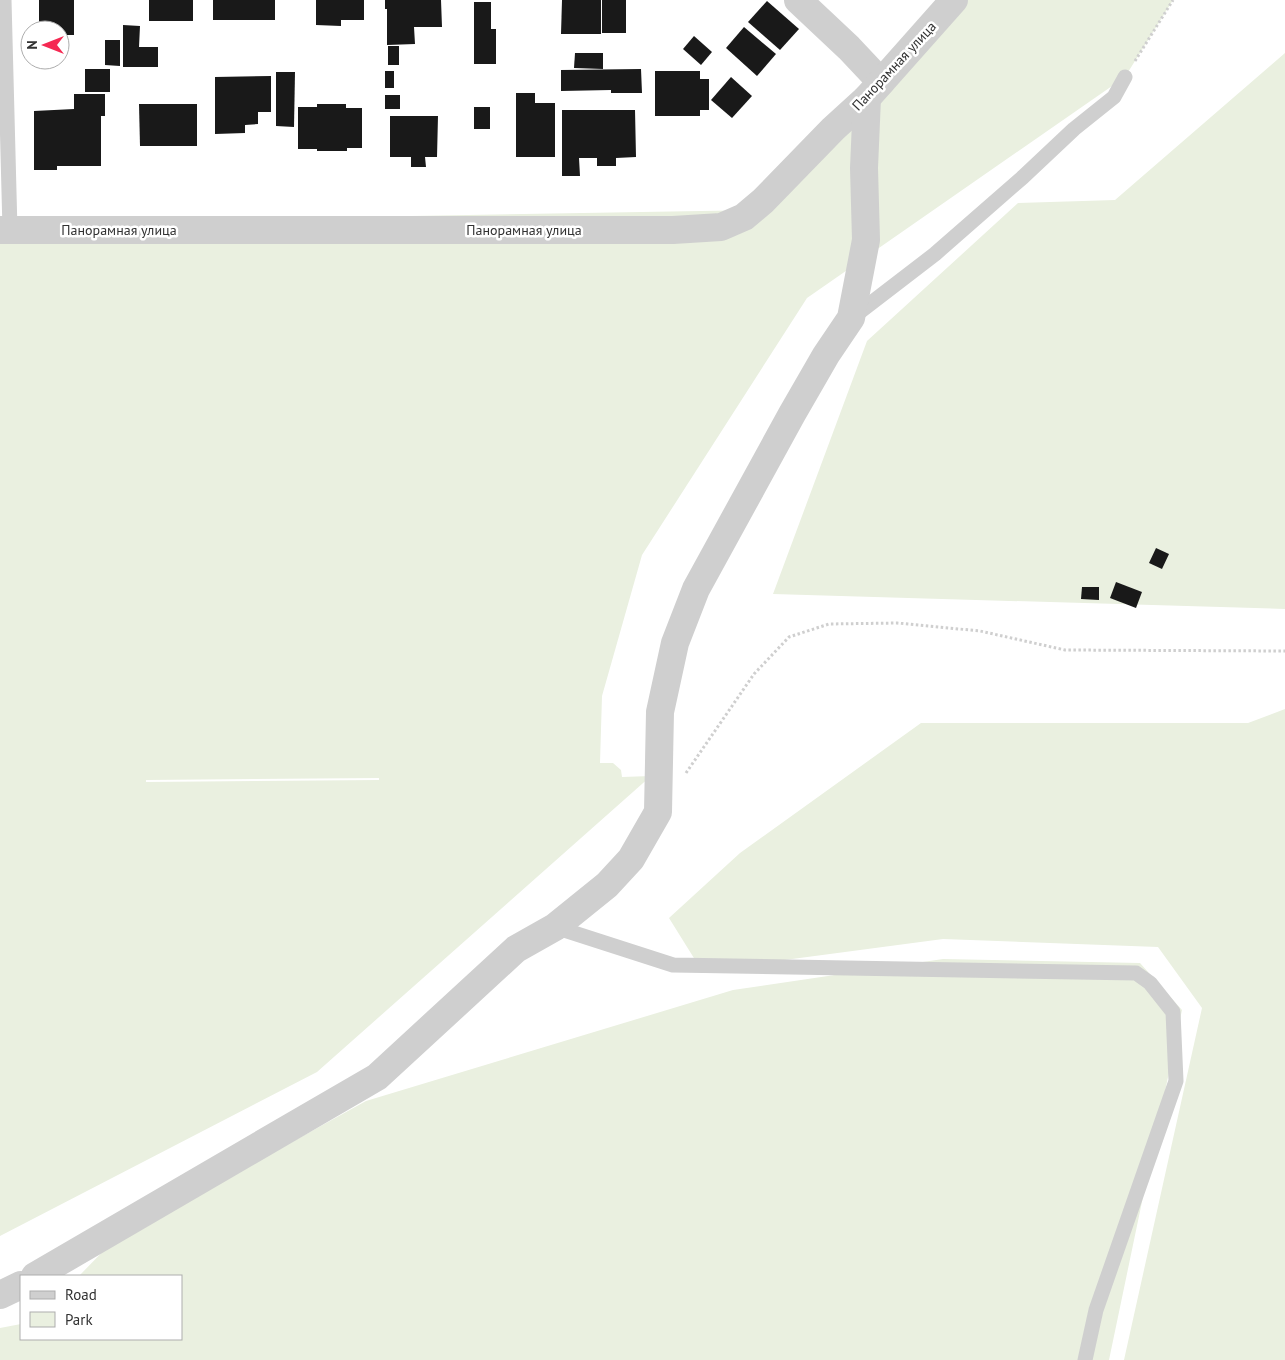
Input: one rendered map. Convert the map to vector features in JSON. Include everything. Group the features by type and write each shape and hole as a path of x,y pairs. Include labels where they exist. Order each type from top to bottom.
{"street":[{"path":"38,1275 376,1077 516,949 556,927 607,885 631,859 658,812 660,712 675,643 696,589 792,414 826,355 851,318 866,240 864,168 874,90 849,48 798,0"},
{"name":"Панорамная улица","path":"5,230 673,230 721,227 744,218 763,201 874,90 954,0"},
{"path":"0,1295 20,1285"}],"lane":[{"path":"4,0 5,230"},
{"path":"851,318 935,254 1024,177 1074,129 1114,97 1125,77"},
{"path":"556,927 673,965 1136,973 1150,983 1173,1012 1176,1081 1096,1310 1085,1360"}],"path":[{"path":"1125,77 1173,0"},
{"path":"683,777 754,674 789,637 829,624 897,622 980,631 1065,650 1285,651"}],"green space":[{"path":"963,0 1173,0 1125,77 807,298 642,555 602,696 600,763 613,763 621,770 622,777 651,776 317,1072 0,1236 0,223 760,210","holes":["379,778 379,780 146,782 146,780"]},
{"path":"1285,53 1285,609 773,594 867,341 1018,203 1115,200"},
{"path":"1285,709 1285,1360 1124,1360 1202,1008 1158,947 943,939 702,971 669,918 740,853 921,723 1248,723"},
{"path":"943,959 1140,963 1182,1010 1109,1360 0,1360 0,1328 20,1324 20,1340 182,1340 182,1275 80,1275 113,1241 366,1101 733,990"}],"building":[{"path":"39,0 74,0 74,35 70,35 70,20 39,20"},
{"path":"149,0 193,0 193,21 149,21"},
{"path":"213,0 275,0 275,20 213,20"},
{"path":"316,0 364,0 364,20 341,20 341,26 316,25"},
{"path":"385,0 441,0 442,27 414,27 415,44 387,45 387,9 385,9"},
{"path":"562,0 601,0 601,34 561,34"},
{"path":"602,0 626,0 626,33 602,33"},
{"path":"767,1 799,29 780,50 748,22"},
{"path":"474,2 491,2 491,29 496,29 496,64 474,64"},
{"path":"123,25 140,26 139,47 158,47 158,67 123,67"},
{"path":"744,27 776,54 757,76 726,48"},
{"path":"694,36 712,52 701,65 683,49"},
{"path":"105,40 120,40 120,66 105,65"},
{"path":"388,46 399,46 399,65 388,65"},
{"path":"575,53 603,53 603,69 574,68"},
{"path":"85,69 110,69 110,92 85,92"},
{"path":"641,69 642,93 611,93 611,90 561,91 561,70"},
{"path":"385,71 394,71 394,88 385,88"},
{"path":"655,71 700,71 700,79 709,79 709,110 700,110 700,116 655,116"},
{"path":"276,72 295,72 294,127 276,126"},
{"path":"271,76 271,112 258,112 258,124 245,125 245,133 215,134 215,77"},
{"path":"731,77 752,96 732,118 711,100"},
{"path":"516,93 535,93 535,103 555,103 555,157 516,157"},
{"path":"74,94 105,94 105,116 101,116 101,166 57,166 57,170 34,170 34,111 74,109"},
{"path":"385,95 400,95 400,109 385,109"},
{"path":"139,104 197,104 197,146 140,146"},
{"path":"317,104 346,104 346,108 362,108 362,148 347,148 347,151 317,151"},
{"path":"298,107 317,107 317,149 298,149"},
{"path":"474,107 490,107 490,129 474,129"},
{"path":"562,110 635,110 636,157 616,158 616,166 597,166 597,158 579,158 580,176 562,176"},
{"path":"390,116 438,116 437,157 425,157 426,167 411,167 411,157 390,157"},
{"path":"1156,548 1169,554 1162,569 1149,563"},
{"path":"1116,582 1142,592 1136,608 1110,598"},
{"path":"1082,587 1099,587 1099,600 1081,599"}]}
